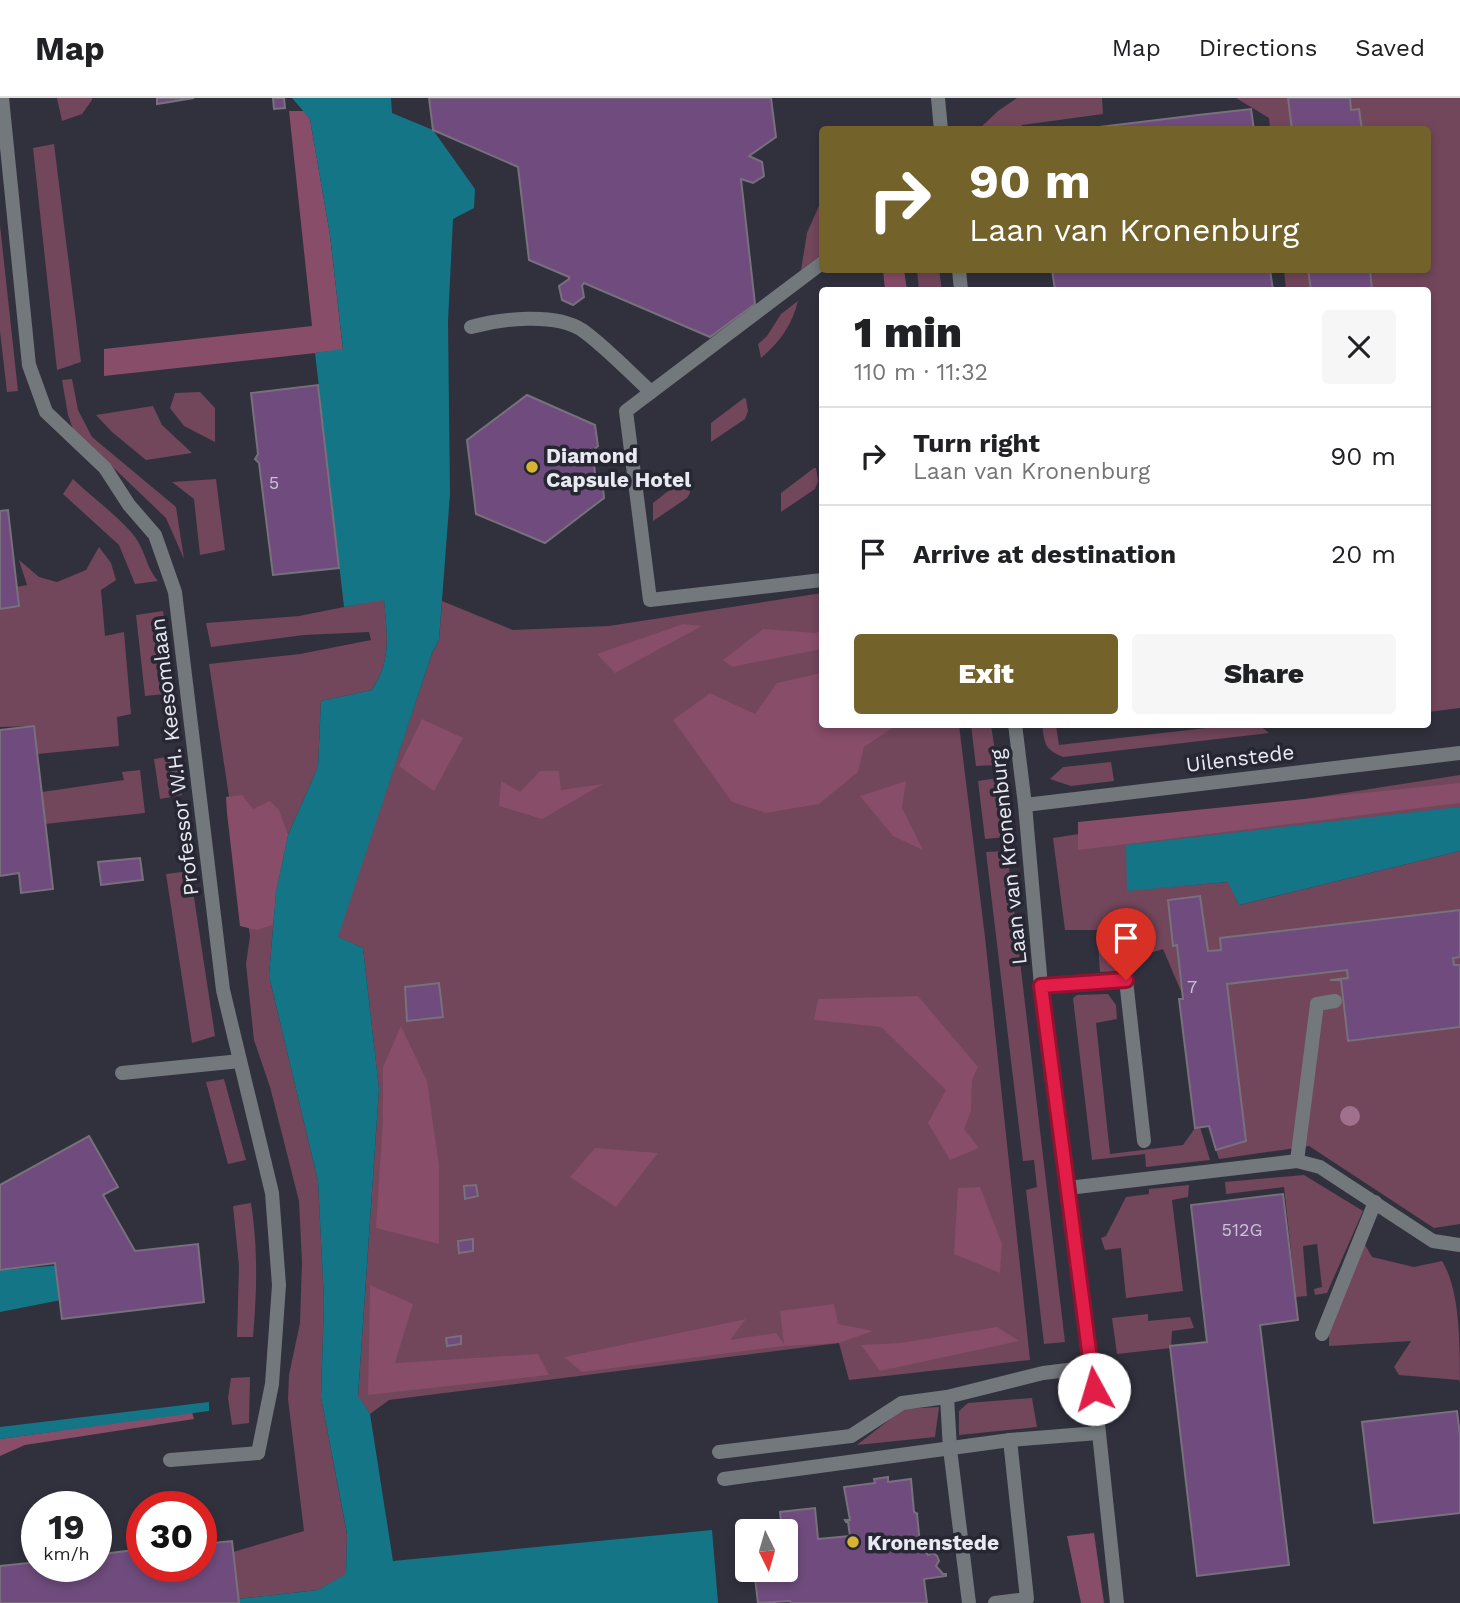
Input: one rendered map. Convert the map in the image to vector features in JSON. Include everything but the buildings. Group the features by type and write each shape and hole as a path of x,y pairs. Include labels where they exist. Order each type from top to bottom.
{"street":[{"name":"Professor W.H. Keesomlaan","path":"2,98 29,365 46,412 105,468 129,505 155,535 175,592 223,990 272,1193 279,1284 272,1384 258,1453 170,1461"},
{"path":"938,98 942,126"},
{"path":"819,265 626,411 650,600 819,580"},
{"path":"471,327 498,320 527,320 558,321 581,329 651,392"},
{"name":"Laan van Kronenburg","path":"1015,728 1041,986 1092,1367 1117,1603"},
{"name":"Uilenstede","path":"1025,805 1460,753"},
{"name":"Laan van Kronenburg","path":"1041,986 1126,980 1144,1141"},
{"path":"1297,1161 1317,1004 1335,1002"},
{"path":"122,1073 240,1061"},
{"path":"1068,1188 1297,1161 1320,1167 1433,1241 1460,1245"},
{"path":"1322,1334 1375,1202"},
{"path":"719,1452 851,1436 902,1403 947,1397 1043,1373 1092,1367"},
{"path":"947,1397 950,1449 969,1603"},
{"path":"724,1479 1010,1440 1098,1433"},
{"path":"995,1603 1027,1599 1010,1440"}],"shaded area":[{"path":"57,98 92,100 82,114 62,121"},
{"path":"1017,98 1102,98 1103,114 1021,126 982,126"},
{"path":"1236,98 1460,98 1460,708 1431,712 1431,287 1286,287 1284,273 1431,273 1431,126 1270,126 1269,118"},
{"path":"289,111 304,111 310,119 330,235 343,350 104,376 104,349 312,326"},
{"path":"54,144 81,362 57,370 33,148"},
{"path":"819,206 819,256 801,270 807,233"},
{"path":"0,225 18,391 7,392 0,331"},
{"path":"883,273 904,273 907,287 885,287"},
{"path":"917,273 939,273 942,287 919,287"},
{"path":"798,301 784,332 761,358 758,344 767,336 781,314"},
{"path":"72,379 78,410 92,437 176,507 184,559 166,518 73,429 62,380"},
{"path":"200,392 215,408 215,442 184,426 170,408 175,393"},
{"path":"744,398 748,411 745,419 711,442 711,423"},
{"path":"153,406 162,425 192,453 146,460 96,415"},
{"path":"814,468 818,481 815,489 781,512 781,493"},
{"path":"686,477 689,478 690,493 687,498 653,521 653,503"},
{"path":"73,479 131,532 158,581 135,584 119,545 63,494"},
{"path":"216,479 225,550 200,555 194,499 172,482"},
{"path":"99,547 111,563 116,580 101,590 105,636 124,632 131,714 117,717 119,746 37,754 34,726 0,727 0,590 27,585 19,560 39,577 57,582 86,570"},
{"path":"819,593 819,728 959,728 985,937 1030,1360 849,1380 839,1343 389,1400 370,1414 358,1397 379,1089 363,948 337,937 432,653 439,640 442,601 513,630 609,626"},
{"path":"384,599 387,646 383,668 372,690 321,701 318,767 288,835 276,892 269,976 318,1181 324,1301 321,1397 347,1535 346,1575 318,1590 238,1599 233,1552 304,1531 288,1399 289,1375 300,1323 302,1262 299,1201 270,1087 254,1040 246,964 250,936 209,664 300,654 371,640 369,632 304,635 211,647 206,623 299,616"},
{"path":"163,611 175,693 145,696 136,615"},
{"path":"683,624 702,626 615,673 597,654"},
{"path":"763,629 816,633 819,631 819,650 732,667 723,660"},
{"path":"819,674 819,728 892,728 864,747 858,772 819,804 766,813 732,802 673,720 710,693 755,714 777,683"},
{"path":"422,719 463,738 434,791 399,766"},
{"path":"971,728 991,728 997,765 976,766"},
{"path":"1042,728 1056,728 1059,745 1206,728 1263,728 1269,733 1063,757 1046,745"},
{"path":"178,755 182,795 160,799 154,759"},
{"path":"1111,762 1114,781 1071,786 1050,779 1063,767"},
{"path":"140,770 145,813 45,824 42,792 124,780 122,772"},
{"path":"540,771 559,771 561,790 603,784 542,819 499,806 501,781 520,792"},
{"path":"1460,775 1460,807 1128,890 1229,882 1239,905 1460,851 1460,1224 1434,1228 1309,1146 1219,1159 1216,1150 1245,1141 1163,949 1131,959 1132,970 1100,972 1097,930 1065,930 1053,838"},
{"path":"998,778 1006,837 985,839 978,781"},
{"path":"906,781 902,808 923,850 893,836 860,796"},
{"path":"1460,783 1460,803 1078,850 1078,822"},
{"path":"242,795 253,809 270,801 279,810 288,835 276,892 273,925 256,930 240,926 227,813 226,797"},
{"path":"1007,851 1065,1342 1044,1344 1026,1190 1037,1187 1034,1160 1023,1161 986,852"},
{"path":"190,871 215,1036 192,1043 166,874"},
{"path":"1108,994 1116,1005 1117,1019 1096,1023 1110,1154 1183,1145 1195,1128 1200,1127 1210,1160 1146,1167 1145,1154 1092,1160 1073,998 1077,995"},
{"path":"918,996 978,1067 972,1080 971,1111 964,1129 979,1148 950,1160 928,1123 946,1090 881,1027 814,1020 818,999"},
{"path":"401,1026 427,1081 439,1166 439,1244 376,1228 383,1119 383,1067"},
{"path":"224,1079 246,1160 228,1164 206,1082"},
{"path":"595,1148 658,1153 616,1207 570,1177"},
{"path":"1304,1175 1363,1211 1327,1293 1315,1295 1314,1289 1322,1287 1317,1244 1303,1246 1307,1296 1296,1297 1284,1187 1226,1194 1225,1182"},
{"path":"1189,1185 1188,1197 1172,1200 1183,1291 1126,1298 1121,1248 1105,1250 1101,1238 1106,1236 1126,1197 1149,1194 1149,1189"},
{"path":"980,1187 1002,1244 1000,1273 954,1254 958,1188"},
{"path":"251,1203 256,1270 253,1337 237,1337 239,1266 233,1206"},
{"path":"1364,1243 1372,1257 1414,1267 1442,1261 1456,1302 1460,1383 1459,1380 1399,1375 1394,1367 1411,1341 1329,1346 1329,1332"},
{"path":"370,1285 413,1304 395,1363 538,1354 549,1375 368,1395"},
{"path":"834,1304 838,1324 873,1331 839,1343 784,1346 582,1372 564,1357 746,1319 730,1340 776,1333 784,1344 780,1311"},
{"path":"1148,1314 1148,1321 1190,1317 1194,1328 1172,1331 1171,1348 1117,1354 1112,1318"},
{"path":"997,1327 1019,1341 880,1371 861,1345 901,1343"},
{"path":"250,1377 249,1423 232,1425 228,1398 231,1378"},
{"path":"1032,1398 1037,1427 959,1435 959,1411 968,1403"},
{"path":"939,1407 935,1437 857,1445 903,1409"},
{"path":"192,1412 194,1419 25,1445 0,1456 0,1439"},
{"path":"1094,1533 1104,1603 1081,1603 1067,1536"}],"water":[{"path":"292,98 391,98 392,113 433,130 475,189 474,208 453,219 448,322 450,494 439,640 432,653 338,937 363,948 379,1089 358,1396 370,1414 393,1561 712,1530 718,1603 239,1603 238,1599 318,1590 346,1574 347,1534 321,1397 324,1301 318,1181 269,976 276,892 288,835 318,767 321,701 372,690 383,668 387,646 384,600 344,607 315,353 343,349 330,235 310,119"},
{"path":"1460,807 1460,851 1239,905 1228,882 1127,891 1126,845"},
{"path":"0,1261 4,1270 62,1265 66,1299 0,1312"},
{"path":"209,1402 209,1411 0,1439 0,1427"}],"place":[{"name":"Diamond Capsule Hotel","path":"532,467"},
{"name":"Kronenstede","path":"853,1542"}],"route":[{"path":"1094,1389 1041,986 1126,980"}]}
